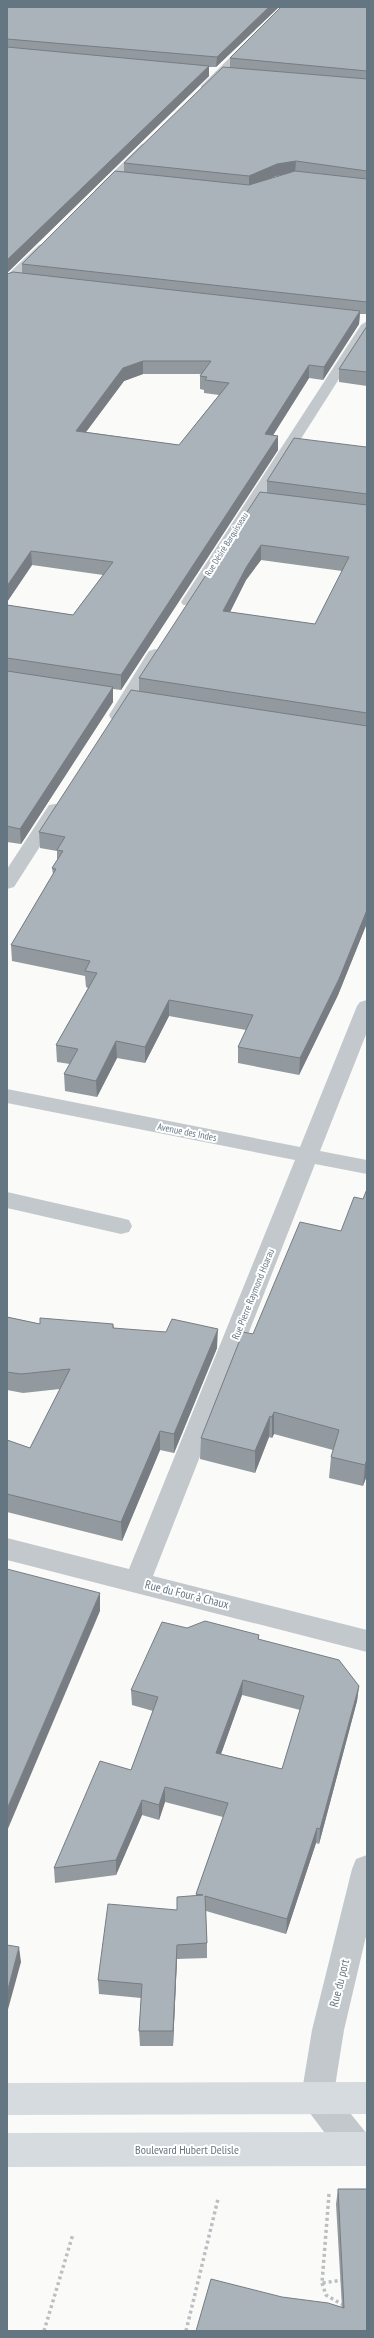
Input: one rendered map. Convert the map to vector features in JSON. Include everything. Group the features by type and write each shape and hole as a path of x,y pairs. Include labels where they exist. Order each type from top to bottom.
{"main road":[{"path":"7,2099 367,2098"},
{"name":"Boulevard Hubert Delisle","path":"7,2150 363,2149"}],"street":[{"path":"199,93 286,7"},
{"path":"205,72 235,74"},
{"path":"91,200 154,137"},
{"path":"113,178 125,179"},
{"path":"8,280 51,239"},
{"path":"8,280 27,281"},
{"path":"360,322 367,320"},
{"name":"Rue Désiré Barquisseau","path":"182,612 262,500 360,322"},
{"path":"110,724 166,638"},
{"path":"7,883 63,797"},
{"name":"Rue Pierre Raymond Hoarau","path":"138,1581 367,1006"},
{"name":"Avenue des Indes","path":"7,1096 367,1167"},
{"path":"7,1200 121,1226"},
{"name":"Rue du Four à Chaux","path":"7,1549 138,1581 367,1641"},
{"name":"Rue du port","path":"316,2097 328,2030 367,1870"},
{"path":"316,2097 363,2149"}],"path":[{"path":"329,2194 322,2283 324,2294 330,2300 346,2306"},
{"path":"186,2331 218,2199"},
{"path":"44,2331 73,2234"},
{"path":"322,2283 351,2279"}],"building":[{"path":"7,7 269,7 217,57 7,39"},
{"path":"281,7 367,7 367,71 230,58"},
{"path":"7,47 209,66 7,260"},
{"path":"223,67 367,79 367,171 296,161 277,164 249,176 124,163"},
{"path":"115,171 249,185 295,171 367,179 367,302 22,264"},
{"path":"13,272 360,311 324,367 309,365 265,434 278,436 121,675 7,658 7,605 73,615 113,562 31,551 7,586 7,274","holes":["143,361 211,361 200,376 207,377 205,380 229,383 179,445 76,431 123,368"]},
{"path":"367,326 367,372 339,369"},
{"path":"294,438 366,447 367,445 367,494 267,481"},
{"path":"260,492 367,505 367,713 139,678","holes":["261,545 349,557 315,624 223,611 247,566"]},
{"path":"7,671 113,687 20,829 7,826"},
{"path":"131,690 367,726 367,910 339,979 300,1058 238,1047 253,1015 169,1000 145,1047 116,1041 96,1081 64,1074 78,1049 56,1045 97,973 85,971 90,961 11,945 56,869 52,868 63,851 57,850 65,837 39,832"},
{"path":"367,1189 367,1459 365,1465 331,1457 339,1430 274,1412 272,1417 270,1416 255,1451 201,1438 243,1332 253,1334 300,1222 341,1231 354,1197 363,1199"},
{"path":"7,1317 40,1324 40,1318 113,1324 113,1328 166,1332 172,1319 218,1329 174,1434 160,1431 121,1522 7,1494 7,1440 30,1448 70,1369 21,1374 7,1372"},
{"path":"7,1569 100,1593 7,1809"},
{"path":"205,1621 259,1635 258,1639 339,1660 359,1686 320,1829 317,1828 287,1919 205,1896 207,1943 177,1945 173,2031 139,2031 142,1984 98,1980 108,1904 177,1910 177,1897 203,1895 196,1894 228,1803 165,1787 159,1805 142,1800 116,1860 54,1868 100,1761 131,1770 158,1697 131,1690 162,1622 187,1628","holes":["243,1680 304,1696 282,1769 216,1753"]},
{"path":"7,1945 19,1947 7,1993"},
{"path":"338,2189 367,2189 367,2331 196,2331 211,2279 282,2297 328,2303 344,2308"}]}
